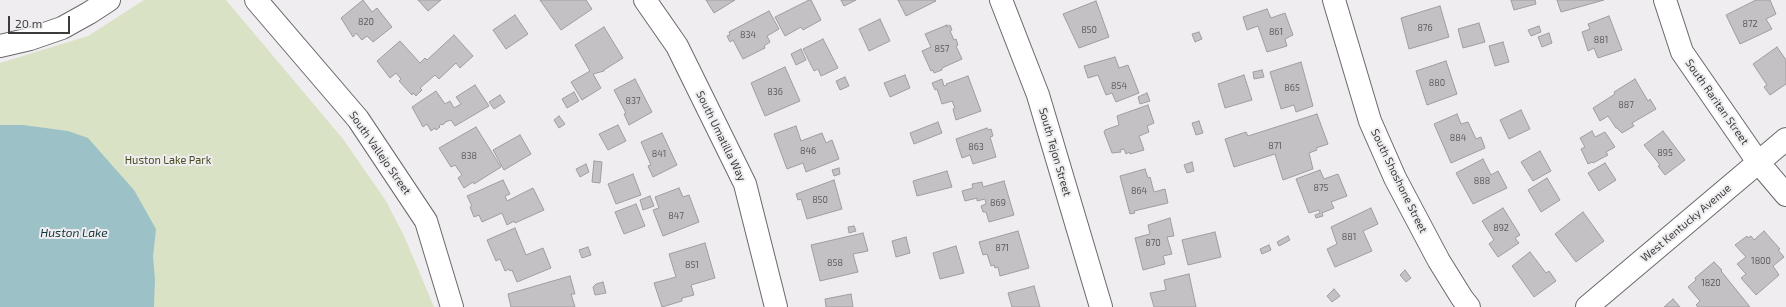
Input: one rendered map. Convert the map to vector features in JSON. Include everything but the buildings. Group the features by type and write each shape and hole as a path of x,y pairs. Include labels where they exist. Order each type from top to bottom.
{"street":[{"path":"0,46 30,39 62,28 109,0"},
{"name":"South Vallejo Street","path":"256,0 358,119 426,221 452,307"},
{"name":"South Umatilla Way","path":"645,0 677,46 745,184 776,307"},
{"name":"South Tejon Street","path":"1001,0 1038,96 1101,307"},
{"name":"South Shoshone Street","path":"1334,0 1370,121 1395,178 1439,261 1469,307"},
{"name":"South Raritan Street","path":"1665,0 1682,52 1758,162 1786,195"},
{"name":"West Kentucky Avenue","path":"1587,307 1786,139"}],"green space":[{"name":"Huston Lake Park","path":"144,0 226,0 343,139 386,201 405,238 434,307 0,307 0,63 88,36"}],"water":[{"name":"Huston Lake","path":"0,125 23,125 68,131 88,138 134,190 156,229 153,257 155,279 154,307 0,307"}]}
